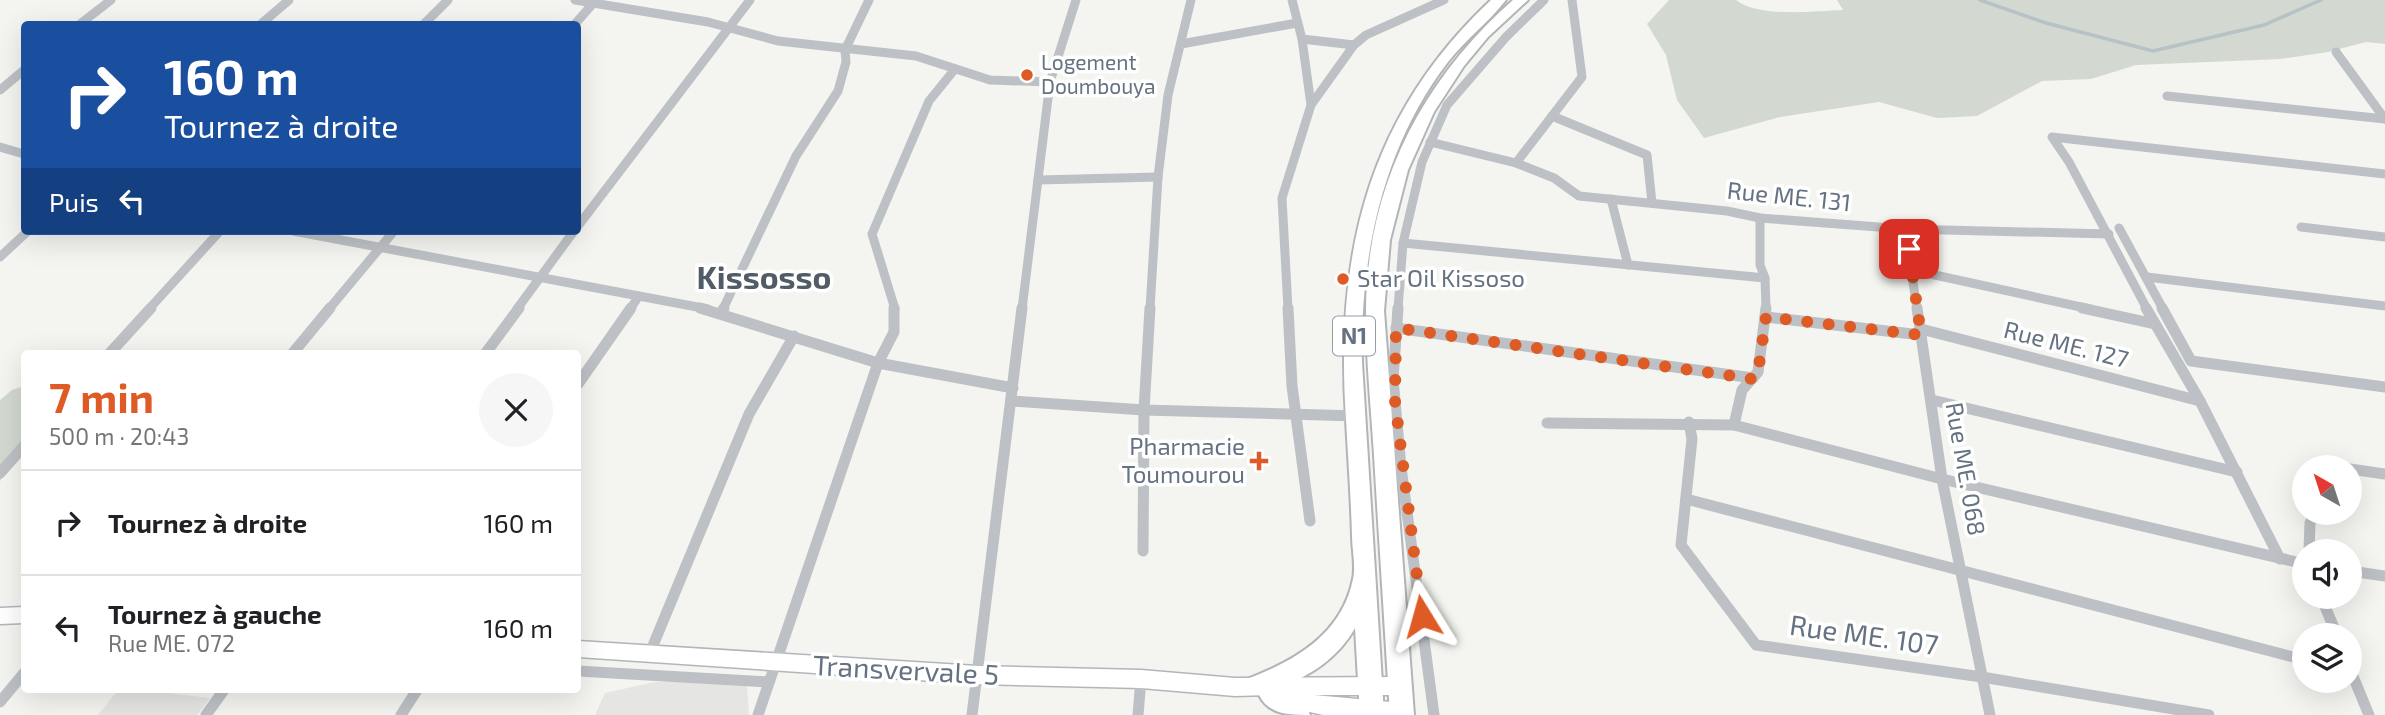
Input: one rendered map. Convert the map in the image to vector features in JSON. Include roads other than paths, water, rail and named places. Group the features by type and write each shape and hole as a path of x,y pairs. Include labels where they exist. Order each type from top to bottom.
{"highway":[{"name":"N1","path":"1372,713 1357,416 1355,288 1363,234 1380,173 1393,139 1438,64 1475,21 1499,0"},
{"name":"N1","path":"1402,714 1375,311 1381,240 1400,170 1426,112 1458,63 1483,34 1521,0"},
{"path":"1254,689 1303,666 1319,656 1336,639 1352,615 1365,572"},
{"path":"1254,689 1298,715"}],"main road":[{"path":"0,616 21,615"},
{"name":"Transvervale 5","path":"581,649 978,675 1141,679 1254,689 1370,684 1400,686"},
{"name":"Transvervale 5","path":"1254,689 1323,706 1402,714"}],"street":[{"path":"84,21 111,0"},
{"path":"264,21 289,0"},
{"path":"427,21 448,0"},
{"path":"575,0 708,22 778,41 916,56 990,79 1050,82"},
{"path":"581,222 750,0"},
{"path":"721,313 796,156 838,91 846,62 845,50 869,0"},
{"path":"972,715 1050,82 1076,0"},
{"path":"1143,551 1144,410 1158,177 1168,95 1191,0"},
{"path":"1292,0 1302,39 1311,105"},
{"path":"1310,521 1296,415 1282,198 1311,105 1354,45 1366,35 1444,0"},
{"path":"1434,715 1400,454 1393,379 1403,243 1422,162 1447,105 1506,37 1544,0"},
{"path":"1516,163 1582,77 1572,0"},
{"path":"578,21 595,2"},
{"path":"1181,44 1265,26 1297,23"},
{"path":"1302,39 1354,45"},
{"path":"2336,52 2385,119"},
{"path":"758,715 878,363 894,332 895,310 872,234 929,101 955,69"},
{"path":"0,90 21,72"},
{"path":"2167,96 2385,119"},
{"path":"1552,116 1647,155 1652,204"},
{"path":"2280,559 2200,401 2155,324 2109,234 2052,137 2385,174"},
{"name":"Rue ME. 131","path":"1430,142 1516,163 1554,178 1579,196 1727,211 1760,218 1905,229 2109,234"},
{"path":"0,147 21,153"},
{"path":"1038,180 1158,177"},
{"path":"1611,200 1628,265"},
{"path":"1734,425 1742,390 1758,372 1766,317 1765,278 1760,265 1760,218"},
{"path":"2301,227 2385,237"},
{"path":"2119,228 2191,361 2385,387"},
{"name":"Rue ME. 068","path":"1905,229 1942,478 1990,715"},
{"path":"0,257 24,235"},
{"path":"113,350 216,235"},
{"path":"313,235 721,313 878,363 1013,388"},
{"path":"295,350 390,235"},
{"path":"488,350 571,235"},
{"path":"1403,243 1765,278"},
{"path":"1912,270 2155,324"},
{"path":"2147,277 2385,306"},
{"path":"581,380 639,296"},
{"name":"Rue ME. 127","path":"1766,317 1921,332 2200,401"},
{"path":"1396,328 1753,379"},
{"path":"649,655 749,414 794,336"},
{"path":"1932,400 2237,472"},
{"path":"1012,401 1144,410 1357,416"},
{"path":"1547,423 1689,422 1734,425 2292,561"},
{"name":"Rue ME. 107","path":"1689,422 1692,439 1681,545 1756,645 1982,677 2210,715"},
{"path":"0,473 21,449"},
{"path":"2362,471 2385,474"},
{"path":"1686,499 1961,568 2292,657"},
{"path":"2362,573 2385,576"},
{"path":"581,671 769,682"},
{"path":"0,702 21,677"},
{"path":"1138,715 1141,679"},
{"path":"206,715 222,693"},
{"path":"401,715 415,693"},
{"path":"2360,693 2369,715"}],"waterway":[{"path":"1980,0 2046,23 2153,51 2264,25 2321,0"}],"place":[{"name":"Logement Doumbouya","path":"1027,75"},
{"name":"Star Oil Kissoso","path":"1343,279"},
{"name":"Pharmacie Toumourou","path":"1259,461"}],"district":[{"name":"Kissosso","path":"764,278"}]}
